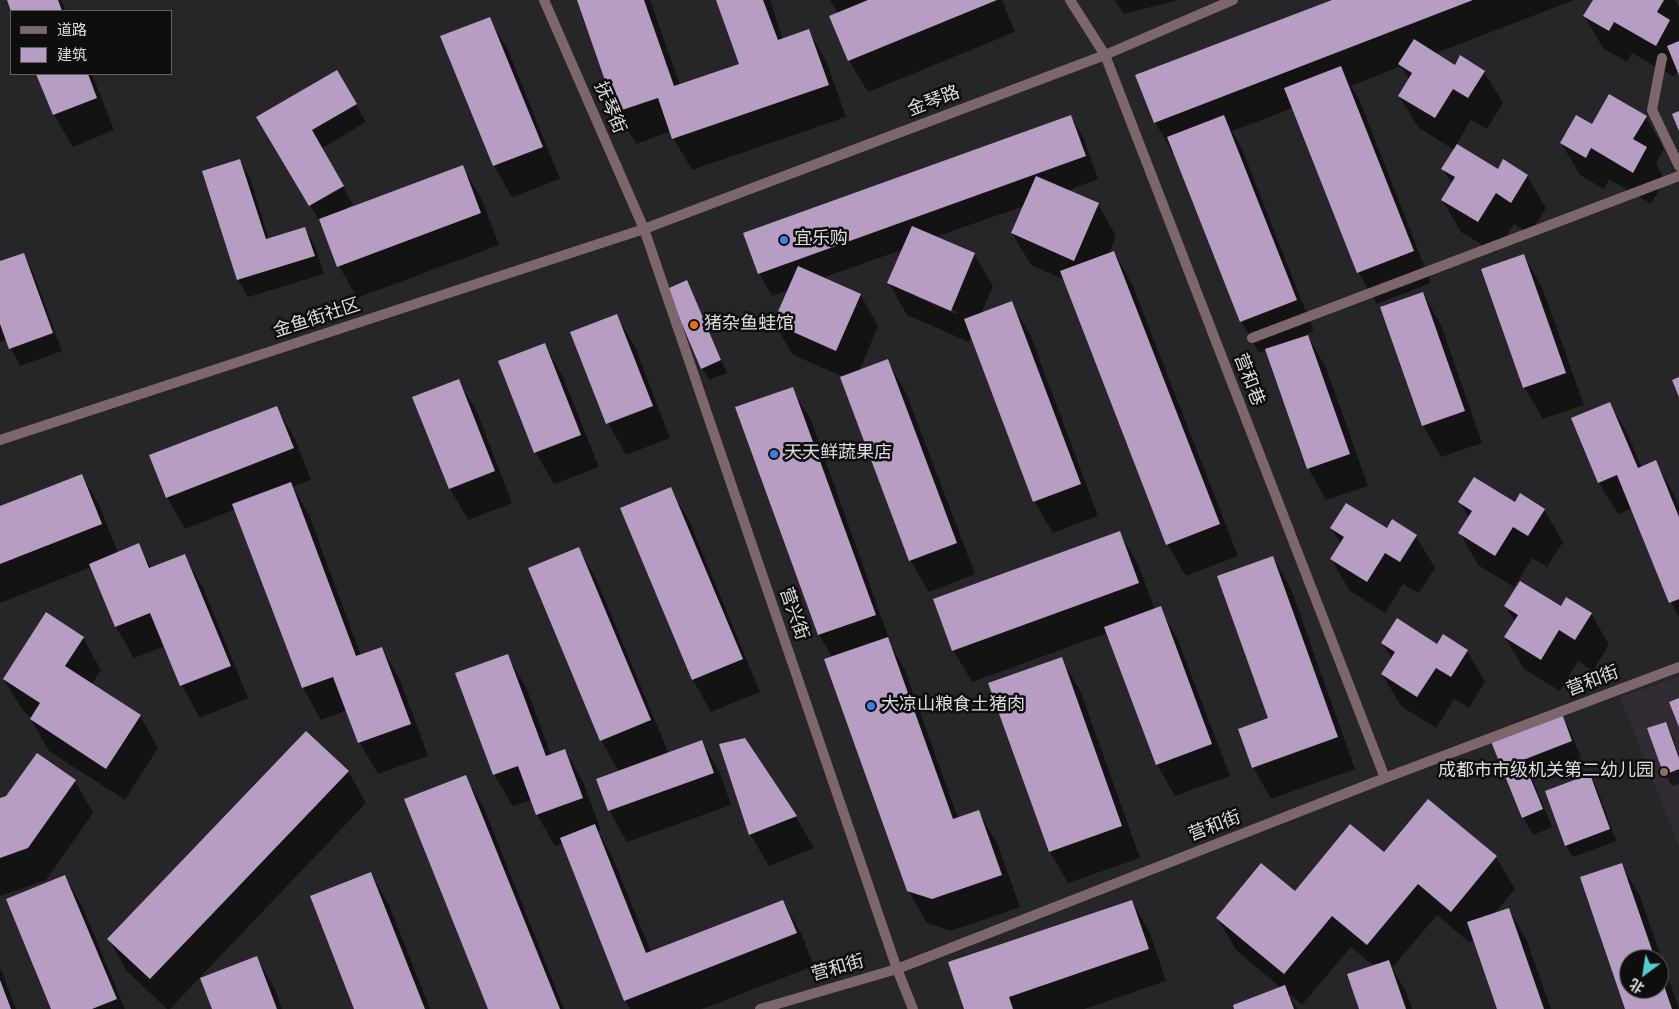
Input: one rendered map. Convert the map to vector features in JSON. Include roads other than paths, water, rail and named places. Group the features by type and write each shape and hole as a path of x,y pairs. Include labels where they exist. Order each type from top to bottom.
{"street":[{"name":"抚琴街","path":"544,0 644,229"},
{"name":"营和巷","path":"1070,0 1104,55 1384,778"},
{"name":"金琴路","path":"644,229 1104,55 1233,0"},
{"path":"1662,58 1652,110 1679,166"},
{"path":"1252,338 1679,176"},
{"name":"金鱼街社区","path":"0,440 644,229"},
{"name":"营兴街","path":"644,229 897,969 913,1009"},
{"name":"营和街","path":"760,1009 897,969 1384,778 1679,667"}],"place":[{"name":"宜乐购","path":"784,240"},
{"name":"猪杂鱼蛙馆","path":"694,325"},
{"name":"天天鲜蔬果店","path":"774,454"},
{"name":"大凉山粮食土猪肉","path":"871,706"},
{"name":"成都市市级机关第二幼儿园","path":"1664,772"}]}
